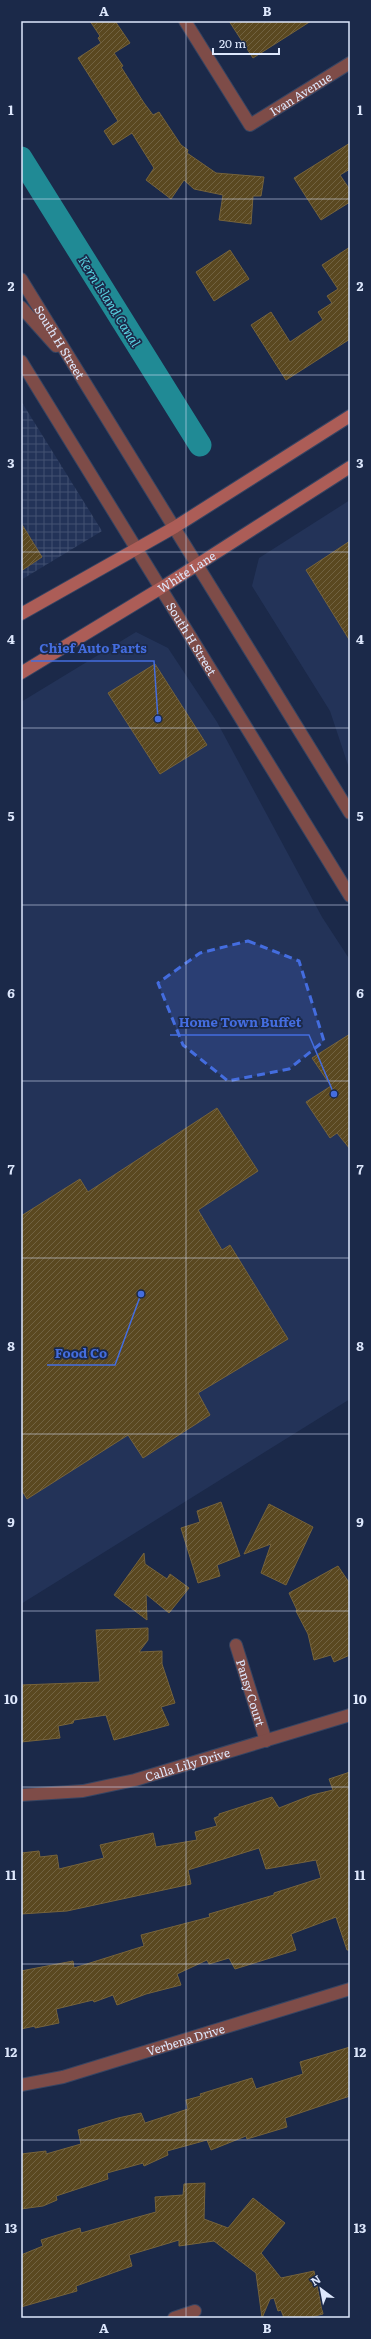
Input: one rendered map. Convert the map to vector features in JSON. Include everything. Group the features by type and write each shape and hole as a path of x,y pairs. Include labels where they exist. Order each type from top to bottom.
{"main road":[{"path":"21,614 136,548 175,528 350,416"},
{"name":"White Lane","path":"21,673 161,588 350,467"}],"street":[{"name":"Ivan Avenue","path":"185,21 250,125 350,63"},
{"name":"South H Street","path":"21,279 350,813"},
{"path":"21,307 78,371"},
{"name":"South H Street","path":"21,361 350,896"},
{"name":"Pansy Court","path":"236,1645 266,1741"},
{"name":"Calla Lily Drive","path":"21,1795 83,1791 135,1780 350,1716"},
{"name":"Verbena Drive","path":"21,2085 63,2077 350,1989"},
{"path":"174,2318 195,2312"}],"highlighted area":[{"path":"248,941 299,961 324,1041 289,1069 228,1081 183,1045 158,983 200,953"}],"shaded area":[{"path":"21,401 102,531 21,580"},
{"path":"350,500 350,771 330,711 252,586 259,558"},
{"path":"136,632 168,648 217,722 322,917 350,960 350,1399 21,1604 21,702"}],"building":[{"path":"90,21 115,21 130,43 114,53 123,66 121,67 153,115 159,112 181,145 188,150 187,153 216,173 264,177 261,196 253,196 251,224 219,220 223,195 194,189 184,180 171,199 146,180 154,168 132,133 113,145 104,131 118,121 78,58 101,43 98,38 100,36"},
{"path":"229,21 311,21 253,58"},
{"path":"350,143 350,169 340,175 350,190 350,202 321,220 294,178"},
{"path":"350,247 350,339 286,380 251,325 271,312 290,342 323,320 318,312 332,303 327,296 338,289 322,265"},
{"path":"230,250 249,279 214,301 196,272"},
{"path":"21,523 42,557 21,571"},
{"path":"350,541 350,641 306,570"},
{"path":"155,664 207,745 160,774 108,693"},
{"path":"350,1034 350,1149 337,1133 330,1138 306,1102 331,1086 312,1058"},
{"path":"217,1108 258,1171 198,1210 222,1250 230,1245 288,1339 198,1393 210,1415 143,1458 128,1435 27,1499 21,1489 21,1216 80,1179 88,1192"},
{"path":"221,1502 240,1556 217,1565 220,1576 198,1583 181,1528 200,1522 197,1511"},
{"path":"269,1504 313,1527 286,1585 261,1573 271,1544 244,1554"},
{"path":"144,1553 145,1564 167,1579 170,1574 189,1588 169,1613 146,1594 147,1620 114,1595"},
{"path":"338,1566 350,1584 350,1655 334,1662 331,1655 314,1660 308,1634 296,1611 297,1610 289,1593"},
{"path":"148,1628 148,1640 139,1652 162,1651 162,1664 175,1703 161,1707 169,1725 114,1740 106,1715 74,1720 73,1723 58,1726 60,1738 21,1742 21,1685 100,1682 96,1630"},
{"path":"350,1772 350,1950 347,1950 336,1917 291,1934 296,1950 235,1969 229,1958 209,1964 207,1960 177,1974 181,1985 146,1994 117,2005 113,1995 94,2002 93,2000 56,2009 59,2023 21,2029 21,1971 73,1961 74,1968 144,1946 141,1935 210,1917 209,1914 274,1895 274,1893 321,1878 316,1860 266,1869 259,1848 188,1870 191,1884 67,1911 21,1914 21,1853 39,1851 40,1857 57,1855 59,1869 104,1858 100,1845 153,1833 156,1847 197,1840 195,1832 217,1826 214,1818 219,1816 219,1814 272,1797 279,1808 312,1795 333,1790 329,1779"},
{"path":"350,2047 350,2096 285,2118 287,2127 247,2139 246,2136 211,2150 207,2140 167,2151 168,2155 144,2166 143,2163 107,2173 108,2179 56,2196 57,2200 43,2206 21,2209 21,2154 46,2151 46,2154 81,2144 78,2130 118,2118 141,2113 145,2123 188,2109 186,2100 201,2096 200,2094 252,2078 256,2089 303,2074 300,2062"},
{"path":"205,2183 204,2219 228,2228 253,2198 285,2223 261,2253 281,2278 314,2271 323,2314 307,2318 284,2318 281,2310 278,2311 274,2298 270,2299 262,2318 256,2273 214,2241 179,2246 179,2240 129,2255 132,2266 76,2286 77,2291 21,2307 21,2255 43,2246 41,2240 80,2228 81,2233 156,2212 155,2197 183,2195 184,2184"}],"waterway":[{"name":"Kern Island Canal","path":"21,158 200,445"}],"place":[{"name":"Chief Auto Parts","path":"158,719"},
{"name":"Home Town Buffet","path":"334,1094"},
{"name":"Food Co","path":"141,1294"}]}
